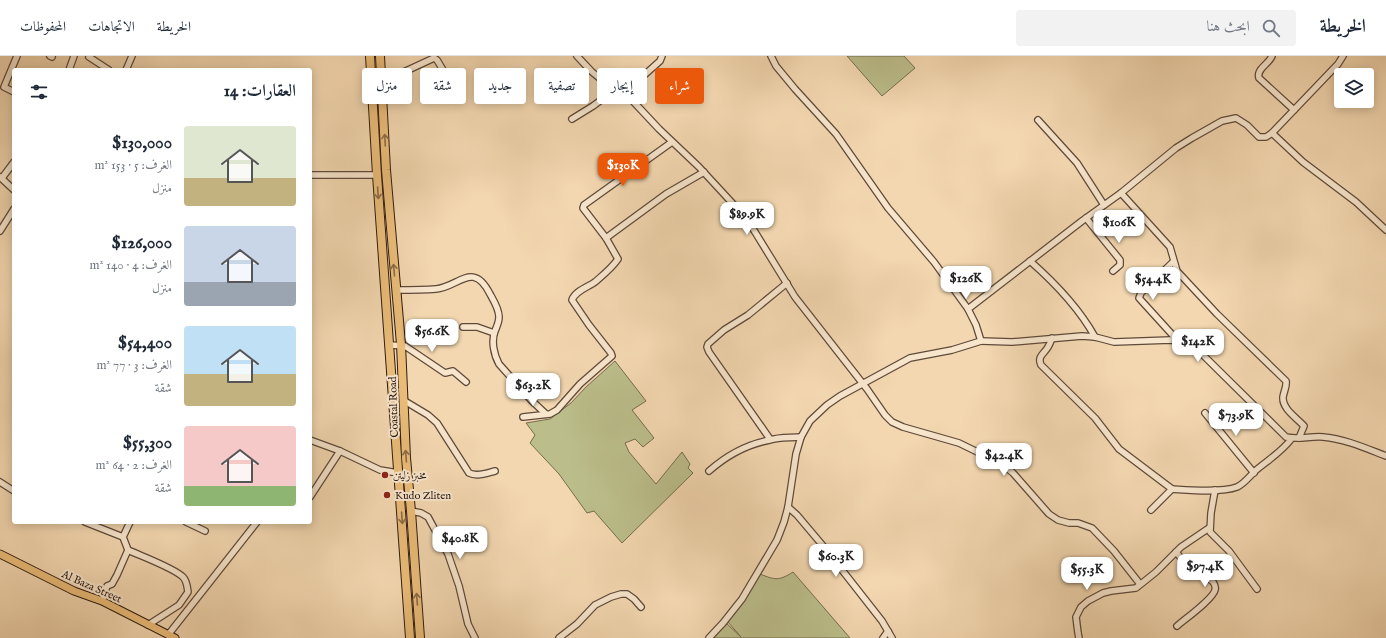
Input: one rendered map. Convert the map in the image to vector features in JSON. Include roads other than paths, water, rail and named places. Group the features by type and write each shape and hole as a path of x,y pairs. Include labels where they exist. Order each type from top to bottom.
{"highway":[{"name":"Coastal Road","path":"370,56 410,638"},
{"name":"Coastal Road","path":"380,56 381,68"},
{"name":"Coastal Road","path":"383,104 386,170 401,344 406,458 412,512 420,638"},
{"path":"394,415 404,415"}],"main road":[{"name":"Al Baza Street","path":"0,554 74,591 102,601 171,636"}],"street":[{"path":"12,91 2,86 17,56"},
{"path":"70,68 74,56"},
{"path":"127,68 132,56"},
{"path":"577,56 597,76"},
{"path":"647,73 660,61 662,56"},
{"path":"771,56 776,66 836,134 888,208 934,262 968,309 981,340"},
{"path":"1272,56 1259,71 1259,78 1294,110"},
{"path":"968,309 1086,218 1121,193 1176,148 1207,129 1222,121 1236,118 1247,125 1259,137 1266,137 1272,133 1333,69 1343,56"},
{"path":"89,58 106,68"},
{"path":"412,68 434,58 441,68"},
{"path":"572,119 597,103"},
{"path":"635,104 672,142 690,157 747,219 795,297 872,395 885,415 892,422 903,428 959,443 996,460 1013,473 1048,514 1058,520 1078,523 1092,528 1114,551 1140,584"},
{"path":"1038,120 1077,163 1104,205"},
{"path":"1272,133 1303,162 1356,202 1386,230"},
{"path":"523,417 546,414 557,410 580,384 612,356 611,352 589,325 572,300 575,294 594,283 610,269 618,259 606,238 583,208 584,205 672,142"},
{"path":"12,164 1,178 12,188"},
{"path":"606,238 654,202 704,172"},
{"path":"312,175 377,175"},
{"path":"1121,193 1170,247 1173,262 1177,271 1196,293 1286,381 1287,384 1283,401 1284,406 1304,426 1299,438"},
{"path":"0,231 12,212"},
{"path":"1086,218 1120,260 1120,265 1113,271"},
{"path":"1030,261 1063,293 1088,324 1095,337"},
{"path":"1173,262 1141,293 1140,298 1178,342"},
{"path":"396,290 437,289 467,277 474,277 481,281 488,290 498,311 498,326 494,333 494,349 499,364 532,401 546,414"},
{"path":"770,439 707,347 708,344 724,330 748,315 787,283"},
{"path":"463,327 477,326 494,333"},
{"path":"709,638 752,585 777,540 788,507 796,454 801,437 810,421 827,405 840,396 910,358 952,350 981,340 1012,342 1082,336 1095,337 1114,342 1171,340 1190,345 1202,354 1286,437 1322,437 1350,442 1386,456"},
{"path":"1052,338 1047,349 1040,356 1039,359 1041,365 1095,418 1119,449 1172,490 1216,490 1237,487 1284,449 1292,438"},
{"path":"390,345 401,344 445,373 453,371 466,382"},
{"path":"403,400 428,415 437,423 469,473 477,475 495,471"},
{"path":"1205,413 1254,473"},
{"path":"709,471 730,455 752,445 770,439 801,437"},
{"path":"312,441 340,451 380,470 398,473"},
{"path":"312,494 340,451"},
{"path":"0,482 12,490"},
{"path":"1151,510 1172,490"},
{"path":"1216,490 1209,528 1212,535 1229,551 1257,589"},
{"path":"788,507 797,515 824,547 892,638"},
{"path":"412,512 421,513 428,517 448,554 459,586 468,624 475,638"},
{"path":"90,524 123,537"},
{"path":"129,524 123,537 128,550 182,576 186,582 188,592 179,605 148,625"},
{"path":"190,524 205,532"},
{"path":"171,636 255,524"},
{"path":"1071,638 1078,635 1076,617 1078,611 1088,601 1103,593 1131,590 1136,588 1156,572 1176,552 1209,528"},
{"path":"102,601 107,586 112,584 128,550"},
{"path":"1176,552 1194,572 1207,577 1214,585 1215,590 1212,596 1202,606 1177,626"},
{"path":"559,638 577,624 595,605 611,597 627,594 634,598 641,607"},
{"path":"883,638 888,631"}],"place":[{"name":"مخبز زليتن","path":"385,475"},
{"name":"Kudo Zliten","path":"387,495"}]}
